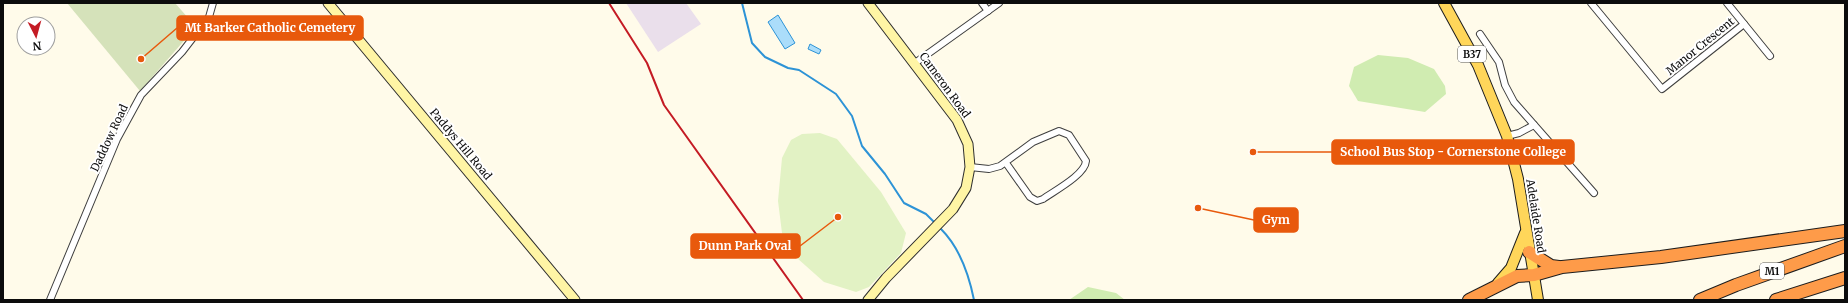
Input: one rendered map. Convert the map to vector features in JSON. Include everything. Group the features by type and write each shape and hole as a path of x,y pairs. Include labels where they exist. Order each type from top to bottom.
{"highway":[{"path":"1469,300 1517,276 1534,275 1562,267 1661,257 1845,231"},
{"name":"M1","path":"1700,300 1750,279 1845,246"},
{"path":"1529,252 1551,266 1562,267"},
{"name":"M1","path":"1776,300 1845,278"}],"main road":[{"name":"Adelaide Road","path":"1444,3 1478,65 1507,136 1518,179 1538,300"},
{"path":"1495,286 1506,277 1526,231"}],"street":[{"name":"Daddow Road","path":"50,300 117,139 141,95 182,52 208,17 213,3"},
{"name":"Paddys Hill Road","path":"328,3 574,300"},
{"name":"Cameron Road","path":"868,3 915,63 960,126 968,144 970,167 969,177 962,196 953,209 886,278 868,300"},
{"path":"982,3 988,11"},
{"path":"915,63 1000,3"},
{"name":"Manor Crescent","path":"1590,3 1662,90 1744,24"},
{"path":"1727,3 1770,56"},
{"path":"1480,34 1499,62 1505,84 1514,102 1594,193"},
{"path":"1507,136 1520,133 1534,125"},
{"path":"970,167 989,169 1006,163 1033,142 1059,131 1069,135 1086,161 1084,169 1081,172 1037,201 1030,198 1006,163"}],"shaded area":[{"path":"626,3 686,3 701,24 658,52"}],"green space":[{"path":"67,3 175,3 196,27 140,91"},
{"path":"1378,55 1408,58 1434,69 1445,86 1446,94 1425,112 1358,101 1349,86 1354,67"},
{"path":"820,133 837,139 881,192 906,233 901,253 869,287 856,292 824,282 797,258 782,233 778,201 782,158 791,140 802,134"},
{"path":"1088,287 1116,293 1125,300 1069,300"}],"water":[{"path":"778,15 795,43 785,49 768,22"},
{"path":"810,44 821,50 819,54 808,49"}],"waterway":[{"path":"742,3 752,43 765,57 788,68 799,70 836,94 852,116 862,146 885,174 904,203 926,214 935,223"},
{"path":"941,229 948,236 963,262 974,300"}],"railway":[{"path":"609,3 647,63 664,105 803,300"}],"place":[{"name":"Mt Barker Catholic Cemetery","path":"141,59"},
{"name":"School Bus Stop - Cornerstone College","path":"1253,152"},
{"name":"Gym","path":"1198,208"},
{"name":"Dunn Park Oval","path":"838,217"}]}
